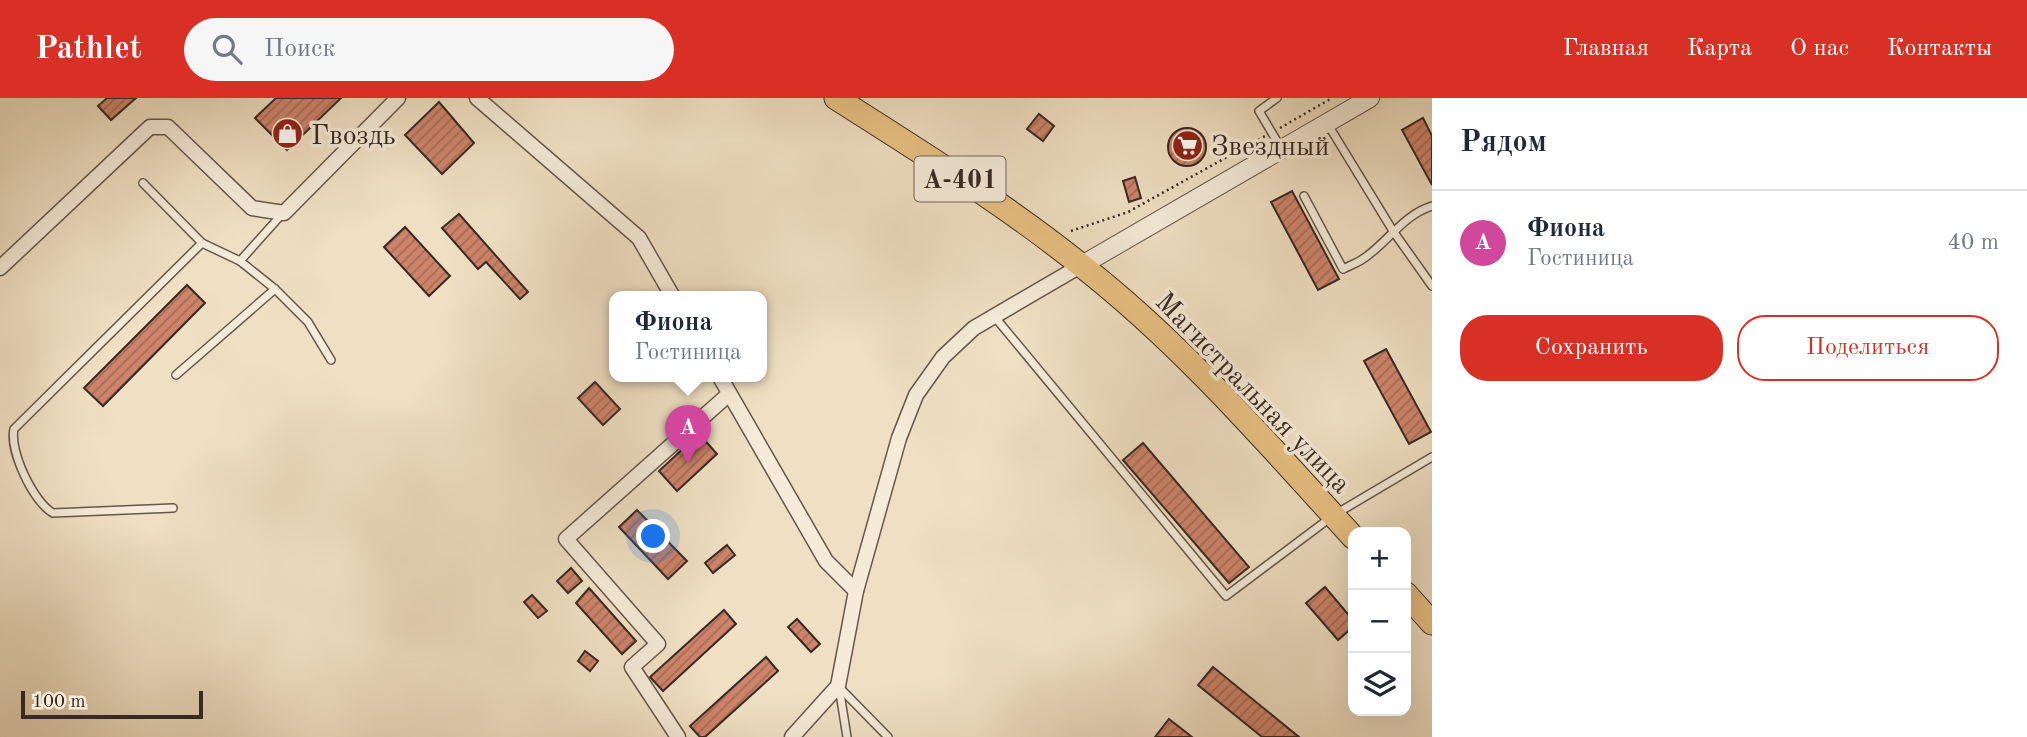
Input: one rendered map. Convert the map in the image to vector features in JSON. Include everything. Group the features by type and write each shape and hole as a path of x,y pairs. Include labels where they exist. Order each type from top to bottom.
{"main road":[{"name":"Магистральная улица","path":"836,98 940,165 1082,265 1176,346 1348,531"},
{"path":"1411,600 1432,623"}],"street":[{"path":"0,268 150,127 168,128 252,208 284,213 398,98"},
{"path":"477,98 639,238 670,291"},
{"path":"792,737 838,686 856,592 899,438 916,395 943,357 974,328 1370,98"},
{"path":"723,382 826,561 856,592"},
{"path":"678,737 632,667 658,644 566,539 729,394"}],"lane":[{"path":"1277,98 1259,111 1282,149"},
{"path":"1327,123 1393,231 1432,286"},
{"path":"143,183 202,243 240,261 275,289 308,322 331,360"},
{"path":"1304,195 1343,269 1367,257 1393,231 1422,209 1432,206"},
{"path":"240,261 284,213"},
{"path":"173,508 53,513 44,508 26,479 12,438 14,429 202,243"},
{"path":"176,374 275,289"},
{"path":"994,316 1226,596 1334,515 1432,457"},
{"path":"838,686 847,737"},
{"path":"838,686 888,737"}],"path":[{"path":"1071,231 1128,212 1332,98"}],"building":[{"path":"107,98 136,98 111,120 98,106"},
{"name":"Гвоздь","path":"276,98 341,98 287,150 255,118"},
{"path":"439,102 474,143 442,174 405,135"},
{"path":"1039,114 1054,126 1043,141 1027,129"},
{"path":"1423,118 1432,136 1432,185 1402,130"},
{"path":"1187,128 1201,133 1206,147 1201,161 1187,166 1173,161 1168,147 1173,133"},
{"path":"1135,177 1141,198 1129,202 1123,181"},
{"path":"1292,191 1339,279 1318,290 1271,202"},
{"path":"459,214 528,292 520,299 486,262 478,269 442,228"},
{"path":"405,227 450,276 429,296 384,247"},
{"path":"187,285 205,303 103,406 84,388"},
{"path":"1386,349 1431,432 1409,444 1364,361"},
{"path":"595,382 620,409 603,425 578,398"},
{"path":"699,434 717,454 677,491 659,471"},
{"path":"1143,443 1249,567 1229,583 1123,460"},
{"path":"637,510 687,561 668,579 619,527"},
{"path":"727,545 735,555 713,573 705,563"},
{"path":"571,568 582,581 568,593 557,581"},
{"path":"1325,587 1348,614 1348,631 1338,640 1306,603"},
{"path":"589,588 636,641 622,654 576,603"},
{"path":"532,595 547,611 538,618 524,602"},
{"path":"724,610 736,624 663,691 650,677"},
{"path":"797,619 820,644 811,652 788,627"},
{"path":"585,651 598,661 590,671 578,661"},
{"path":"766,657 778,671 705,737 700,737 690,726"},
{"path":"1213,667 1299,737 1262,737 1198,685"},
{"path":"1169,719 1192,737 1155,737"}],"place":[{"name":"Гвоздь","path":"288,134"},
{"name":"Звездный","path":"1188,145"},
{"name":"Фиона","path":"688,463"}]}
